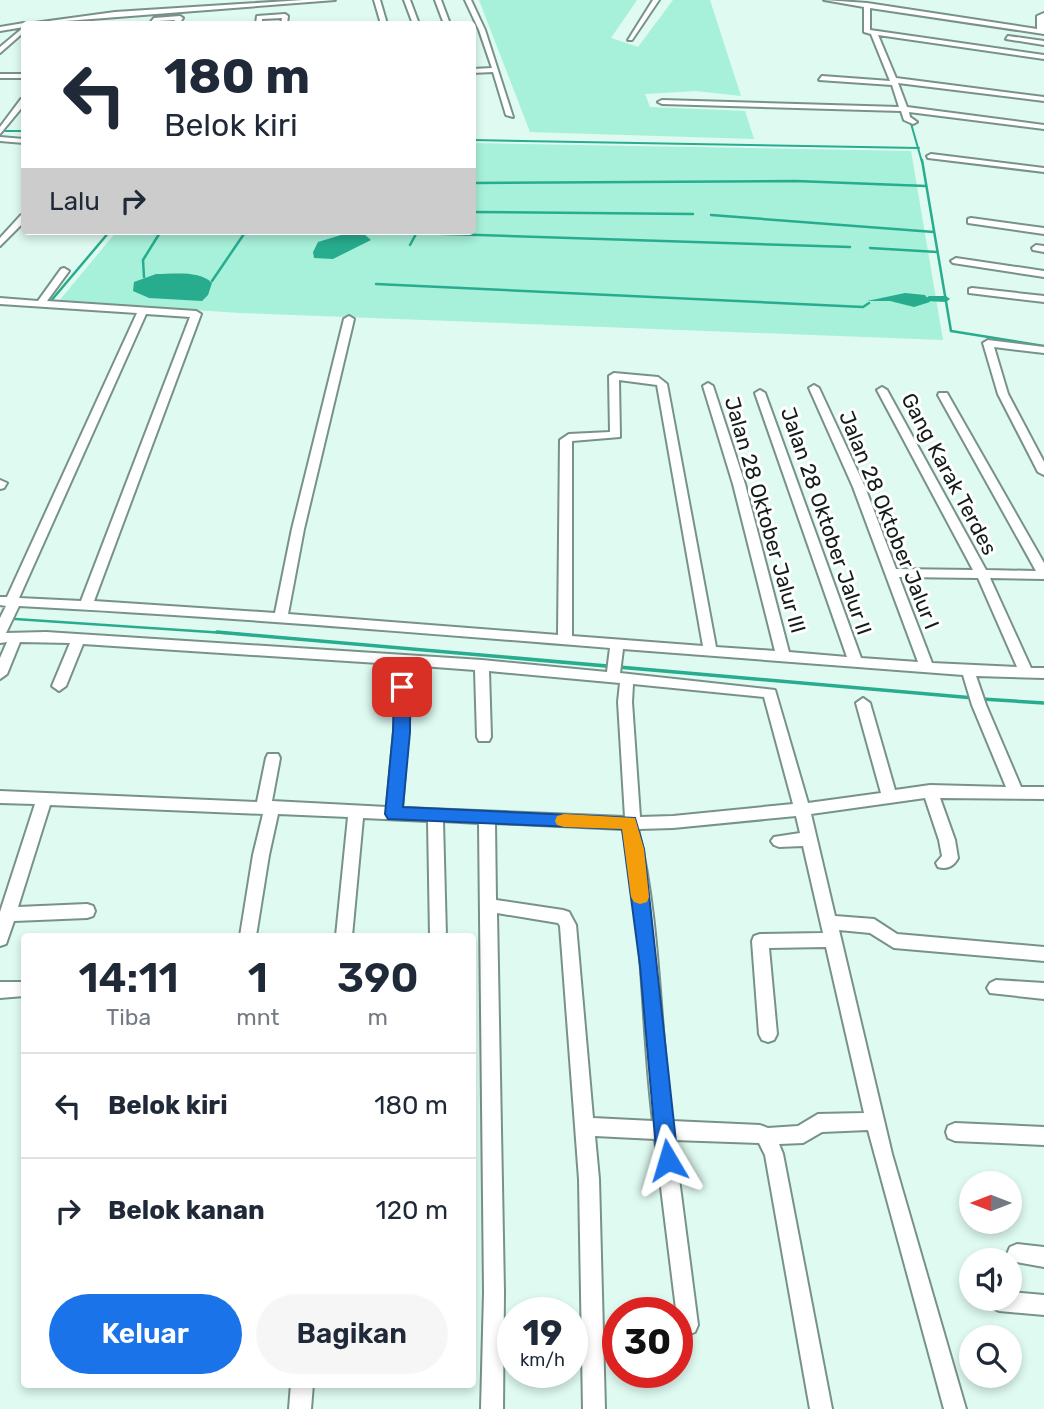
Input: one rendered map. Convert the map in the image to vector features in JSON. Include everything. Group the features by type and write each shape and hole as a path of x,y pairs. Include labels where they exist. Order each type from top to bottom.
{"street":[{"path":"65,21 95,13 331,0"},
{"path":"377,0 383,21"},
{"path":"407,0 415,21"},
{"path":"438,0 446,21"},
{"path":"468,0 482,30 510,115"},
{"path":"630,39 656,0"},
{"path":"827,0 912,8 1041,30 1040,16 1043,15"},
{"path":"867,5 867,32 877,37 914,44"},
{"path":"89,21 95,13"},
{"path":"328,21 329,15"},
{"path":"259,21 285,16 284,21"},
{"path":"155,21 158,18 180,18 178,21"},
{"path":"0,43 13,27"},
{"path":"0,29 21,27"},
{"path":"0,51 21,30"},
{"path":"476,30 482,30"},
{"path":"877,37 1044,57"},
{"path":"877,37 908,119 913,122"},
{"path":"1008,38 1044,43"},
{"path":"0,87 21,67"},
{"path":"476,71 496,70"},
{"path":"0,76 21,76"},
{"path":"822,78 895,81 1044,99"},
{"path":"662,102 904,109 1044,127"},
{"path":"0,132 21,105"},
{"path":"0,132 21,133"},
{"path":"0,139 21,141"},
{"path":"931,156 1044,170"},
{"path":"0,243 21,220"},
{"path":"971,221 1044,231"},
{"path":"956,261 1044,274"},
{"path":"40,304 64,271"},
{"path":"972,291 1044,299"},
{"path":"0,301 195,314 85,607"},
{"path":"0,632 8,605 143,310"},
{"path":"280,619 298,529 349,319"},
{"path":"1044,350 988,343 1006,401 1044,472"},
{"path":"565,640 566,440 569,437 616,435 612,388 614,376 652,379 662,384 710,650"},
{"name":"Jalan 28 Oktober Jalur III","path":"708,386 754,536 783,655"},
{"name":"Jalan 28 Oktober Jalur I","path":"814,388 859,486 927,667"},
{"name":"Gang Karak Terdes","path":"882,390 983,576 1026,673"},
{"name":"Jalan 28 Oktober Jalur II","path":"760,393 855,662"},
{"path":"893,573 1044,575 943,395"},
{"path":"8,605 180,610 565,640 617,649 710,650 927,667 970,676 1044,673"},
{"path":"0,674 7,638 46,637 618,675 770,693 810,839 876,1121 955,1409"},
{"path":"59,686 78,641"},
{"path":"617,649 618,675 625,702 631,823 685,1297"},
{"path":"394,814 403,709 401,662"},
{"path":"482,666 484,737"},
{"path":"970,676 979,705 1015,791"},
{"path":"863,703 890,798"},
{"path":"248,933 273,758"},
{"path":"930,791 947,840 950,858 944,863"},
{"path":"0,797 631,823 673,822 845,806 930,791 1044,793"},
{"path":"0,939 44,800"},
{"path":"344,933 356,812"},
{"path":"435,815 438,933"},
{"path":"487,817 494,1292 492,1409"},
{"path":"779,841 810,839"},
{"path":"488,905 549,914 566,920 586,1127 591,1218 594,1409"},
{"path":"8,914 87,911"},
{"path":"829,922 874,926 894,941 1044,954"},
{"path":"768,1034 760,941 834,940"},
{"path":"996,988 1044,991"},
{"path":"0,990 21,989"},
{"path":"768,1141 773,1135 796,1136 809,1133 818,1123 876,1121"},
{"path":"586,1127 760,1134 768,1141 774,1154 821,1409"},
{"path":"955,1132 1044,1136"},
{"path":"1022,1255 1044,1257"},
{"path":"1022,1303 1044,1305"},
{"path":"300,1409 302,1388"}],"shaded area":[{"path":"479,0 637,0 611,38 638,47 673,0 710,0 741,96 696,91 645,94 650,107 745,111 754,139 530,132"},
{"path":"476,143 911,151 943,340 240,313 59,301 114,235 476,235"},
{"path":"341,235 365,235 371,240 333,259 314,258 313,252 318,242"},
{"path":"156,274 193,274 212,283 208,295 202,301 149,298 133,291 134,282"},
{"path":"905,293 925,295 930,302 914,307 890,301 867,301"}],"waterway":[{"path":"837,0 855,2"},
{"path":"1012,25 1044,30"},
{"path":"880,39 889,61"},
{"path":"910,120 918,148"},
{"path":"5,131 21,131"},
{"path":"476,140 918,148"},
{"path":"918,148 922,162"},
{"path":"922,160 951,331 1044,346"},
{"path":"704,181 706,188"},
{"path":"476,183 796,181 926,186"},
{"path":"476,212 693,214"},
{"path":"711,215 934,232"},
{"path":"50,302 107,235"},
{"path":"144,277 143,260 159,235"},
{"path":"212,281 243,235"},
{"path":"410,245 415,235"},
{"path":"476,235 850,247"},
{"path":"870,248 937,252"},
{"path":"376,284 863,307 869,303"},
{"path":"929,299 946,299"},
{"path":"0,618 240,634"},
{"path":"217,632 240,634"},
{"path":"240,634 974,698"},
{"path":"982,699 1044,703"}],"slow traffic":[{"path":"564,821 629,823 634,842 640,897"}],"route":[{"path":"402,687 402,732 394,814 629,823 635,849 649,966 668,1160"}]}
